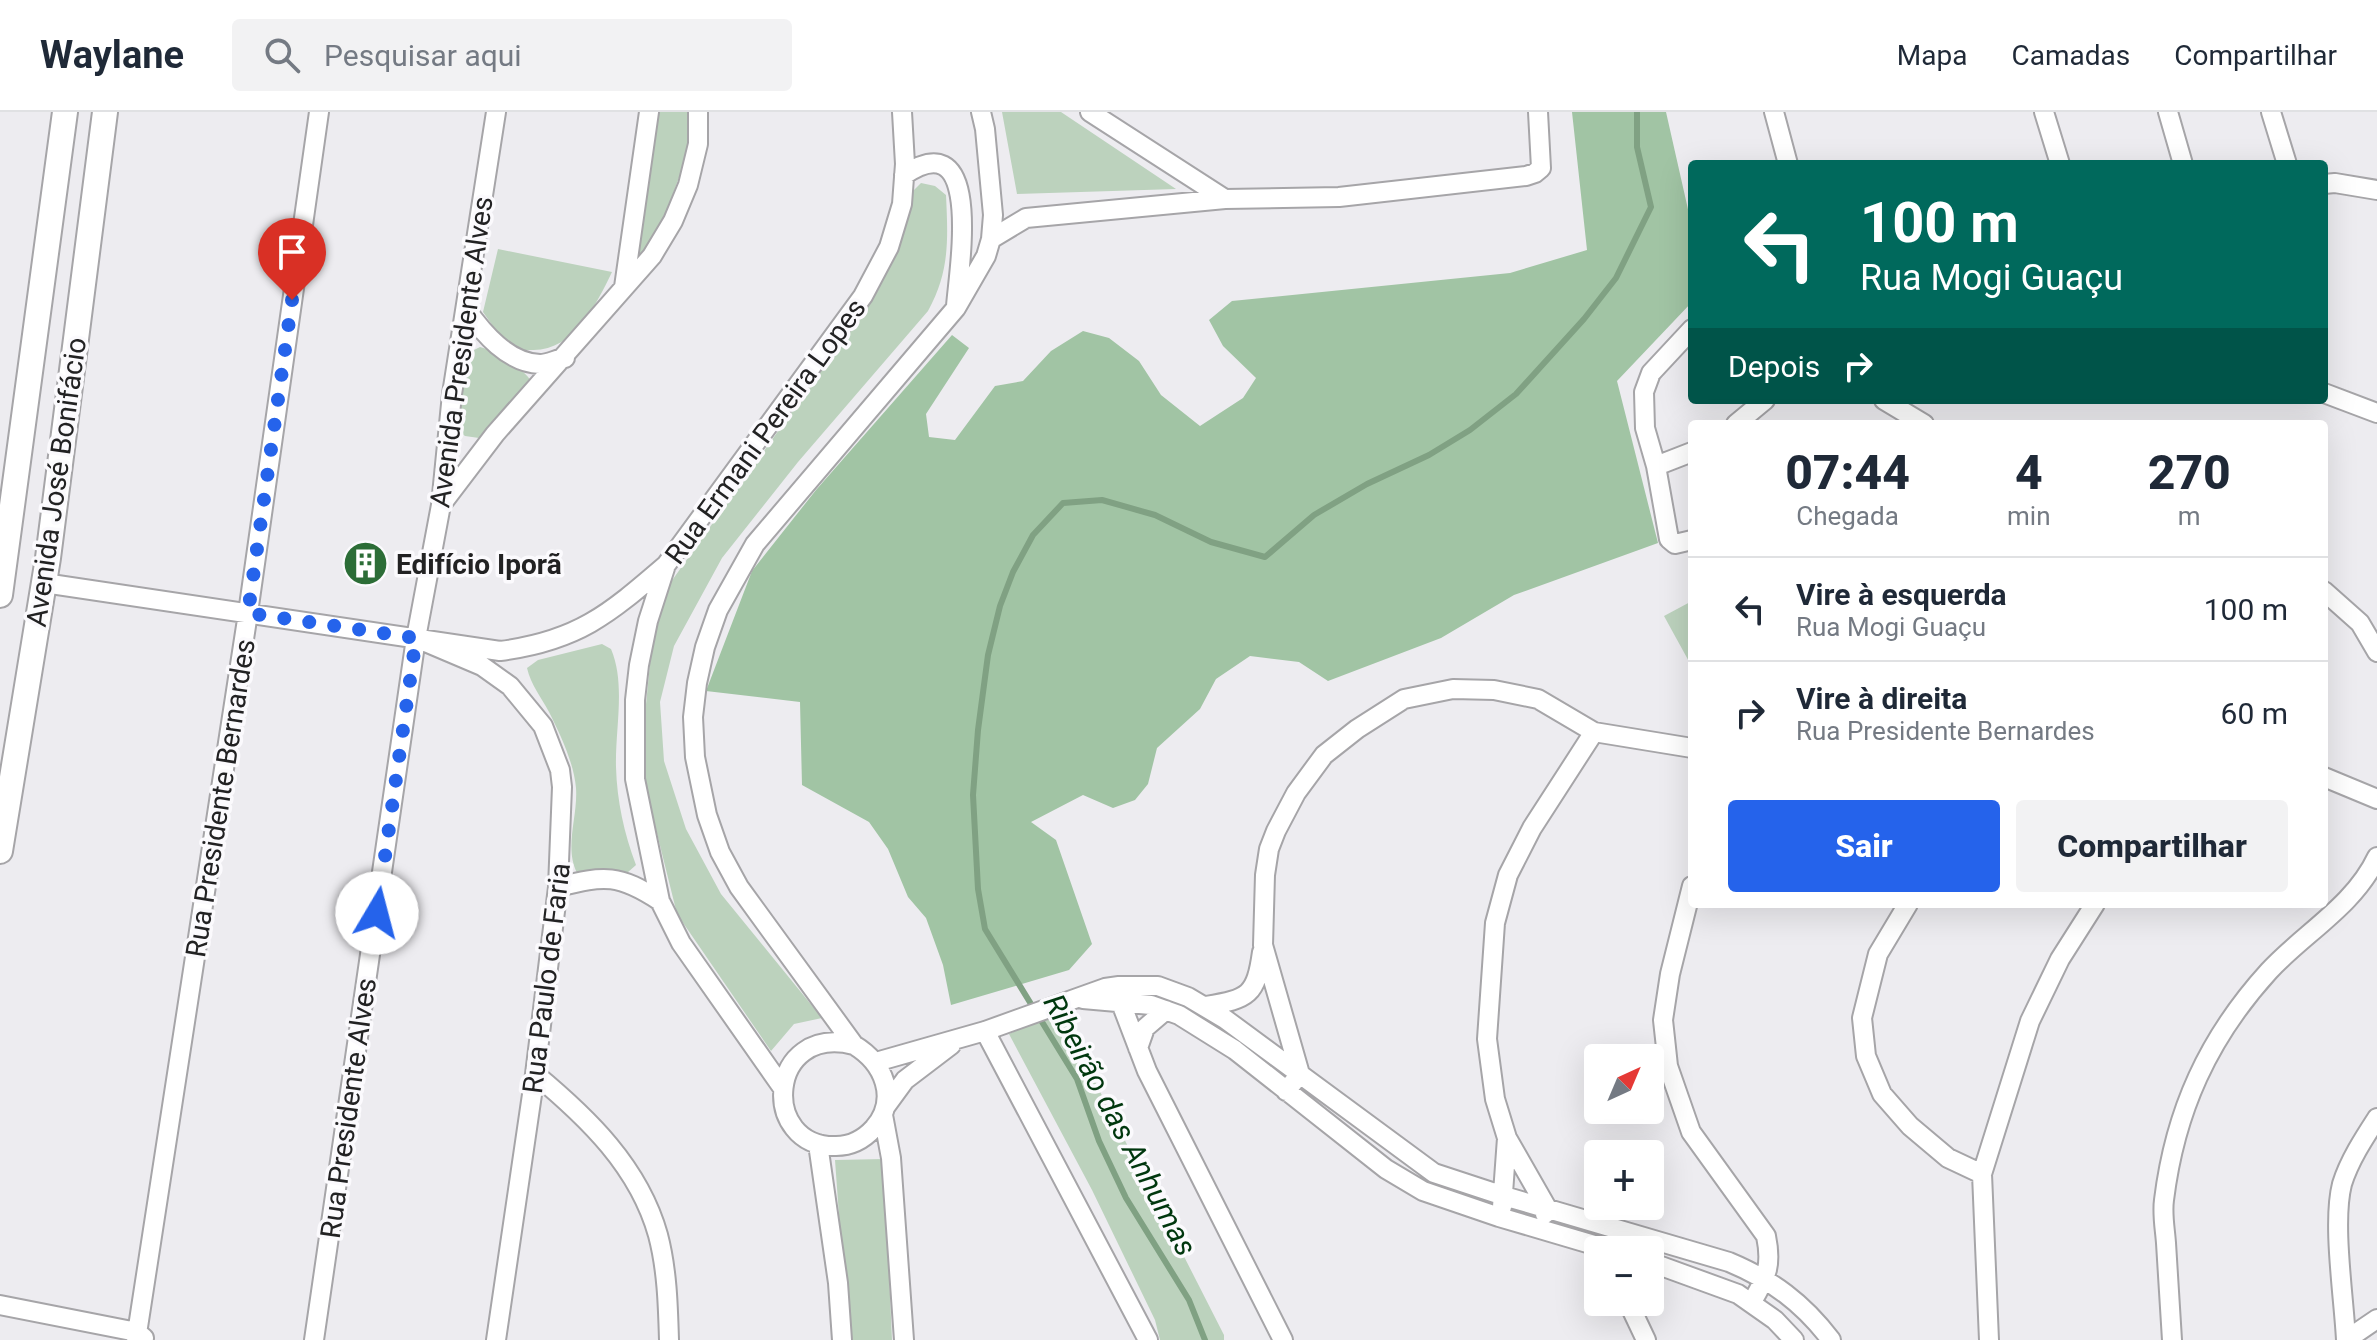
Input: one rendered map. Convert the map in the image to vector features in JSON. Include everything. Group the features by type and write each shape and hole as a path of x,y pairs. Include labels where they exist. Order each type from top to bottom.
{"main road":[{"name":"Avenida José Bonifácio","path":"1,583 65,112"},
{"name":"Avenida José Bonifácio","path":"0,851 44,583 105,112"},
{"path":"1,583 44,583"}],"street":[{"name":"Rua Presidente Bernardes","path":"140,1337 319,112"},
{"name":"Avenida Presidente Alves","path":"416,638 441,505 452,394 496,112"},
{"path":"624,289 649,112"},
{"path":"441,505 495,434 652,256 673,221 688,185 698,144 698,112"},
{"name":"Rua Ermani Pereira Lopes","path":"782,1087 681,943 660,901 635,779 635,700 648,621 666,565 863,296 889,247 902,204 902,112"},
{"path":"904,1340 891,1158 884,1112 887,1092 884,1076 876,1062 854,1045 739,887 720,852 707,815 695,757 693,717 705,647 718,610 755,544 956,308 977,274 991,239 993,215 981,112"},
{"path":"1090,112 1225,199"},
{"path":"991,239 1026,218 1225,199 1339,197 1526,176 1541,168 1538,112"},
{"path":"1774,112 1787,160"},
{"path":"2044,112 2059,160"},
{"path":"2168,112 2182,160"},
{"path":"2271,112 2286,160"},
{"path":"904,175 921,164 937,163 951,170 960,188 962,222 956,308"},
{"path":"2328,184 2377,190"},
{"path":"466,309 486,337 511,355 539,364 565,358"},
{"path":"1688,333 1651,373 1644,392 1645,428 1671,542 1688,541"},
{"path":"2328,395 2377,413"},
{"path":"1741,420 1760,404"},
{"path":"1891,404 1917,420"},
{"path":"1656,466 1688,454"},
{"path":"44,583 500,651 527,648 575,633 615,609 666,565"},
{"path":"2328,595 2360,623 2377,652"},
{"name":"Rua Paulo de Faria","path":"416,638 482,666 510,686 543,726 560,770 558,887 535,1074 496,1340"},
{"name":"Rua Presidente Alves","path":"314,1340 416,638"},
{"path":"510,686 516,658 527,648"},
{"path":"1206,1006 1242,999 1251,992 1259,976 1265,875 1276,831 1296,793 1324,755 1404,699 1453,689 1494,690 1538,699 1594,732 1688,747"},
{"path":"1540,1230 1547,1208 1507,1138 1495,1099 1487,1039 1495,923 1508,875 1532,828 1594,732"},
{"path":"2328,779 2377,799"},
{"path":"2172,1340 2164,1202 2179,1129 2191,1090 2215,1040 2269,971 2339,909 2377,857"},
{"path":"558,887 603,878 634,884 660,901"},
{"path":"1688,902 1670,974 1663,1020 1668,1066 1691,1132 1766,1236 1770,1256 1766,1279 1752,1302"},
{"path":"1906,908 1878,954 1862,1018 1866,1056 1882,1094 1910,1126 1948,1158 1982,1174"},
{"path":"1989,1340 1982,1174 2030,1021 2060,959 2092,908"},
{"path":"1263,945 1300,1074"},
{"path":"876,1062 985,1031 1071,1000 1158,986 1206,1006 1434,1173 1547,1208 1617,1236"},
{"path":"1120,994 1166,1010 1212,1034 1386,1169 1423,1191 1584,1242"},
{"path":"1120,994 1147,1071 1283,1340"},
{"path":"1138,1048 1145,1028 1166,1010"},
{"path":"985,1031 1148,1340"},
{"path":"854,1045 823,1043 808,1048 795,1059 787,1072 782,1087 782,1102 787,1115 805,1137 818,1144 843,1146 867,1136 905,1080 964,1037"},
{"path":"535,1074 576,1108 613,1148 646,1201 658,1236 667,1294 669,1340"},
{"path":"1286,1091 1300,1074"},
{"path":"2346,1340 2338,1212 2342,1183 2377,1118"},
{"path":"1499,1217 1504,1196 1507,1138"},
{"path":"818,1144 838,1283 842,1340"},
{"path":"1664,1248 1729,1262 1766,1279 1792,1296 1831,1340"},
{"path":"1664,1267 1720,1286 1752,1302 1794,1340"},
{"path":"0,1305 140,1337"},
{"path":"1635,1316 1646,1340"},
{"path":"2346,1340 2377,1319"}],"green space":[{"path":"652,112 687,112 693,139 655,243 640,260 630,253"},
{"path":"1002,112 1061,112 1176,189 1017,194"},
{"path":"1572,112 1666,112 1688,209 1688,306 1617,381 1658,543 1514,595 1441,638 1328,681 1299,662 1250,656 1216,679 1200,709 1157,748 1148,784 1135,800 1113,808 1083,795 1031,822 1056,840 1092,944 1069,970 951,1005 943,965 926,918 908,897 888,849 869,822 802,785 800,702 706,691 752,571 816,490 952,335 969,348 926,414 929,437 955,440 995,386 1023,381 1051,351 1083,331 1109,338 1139,361 1161,395 1200,426 1243,398 1256,378 1223,346 1209,320 1232,301 1510,273 1587,250"},
{"path":"921,183 935,186 946,195 944,268 928,311 798,462 722,558 674,646 660,702 664,761 686,829 721,894 822,1018 794,1024 771,1051 677,914 640,765 656,603 879,289 913,191"},
{"path":"498,249 612,272 590,312 571,335 546,349 519,349 503,338 483,312"},
{"path":"480,347 509,360 532,382 479,438 465,436 455,427 466,354"},
{"path":"1688,603 1688,660 1664,616"},
{"path":"602,644 611,649 618,677 617,780 622,817 636,865 627,873 577,873 572,853 576,788 572,769 558,730 527,668 538,660"},
{"path":"1059,1011 1224,1340 1160,1340 1155,1320 1092,1190 1009,1034"},
{"path":"884,1159 892,1340 848,1340 835,1160"}],"waterway":[{"name":"Ribeirão das Anhumas","path":"1205,1340 1189,1300 1126,1198 1099,1141 1077,1079 985,929 978,889 973,795 988,655 1000,606 1013,572 1033,535 1063,503 1102,500 1155,515 1211,542 1265,557 1314,515 1470,430 1516,394 1584,319 1616,278 1651,207 1637,147 1637,112"}],"place":[{"name":"Edifício Iporã","path":"365,564"}],"route":[{"path":"292,300 248,613 416,638 377,913"}]}
